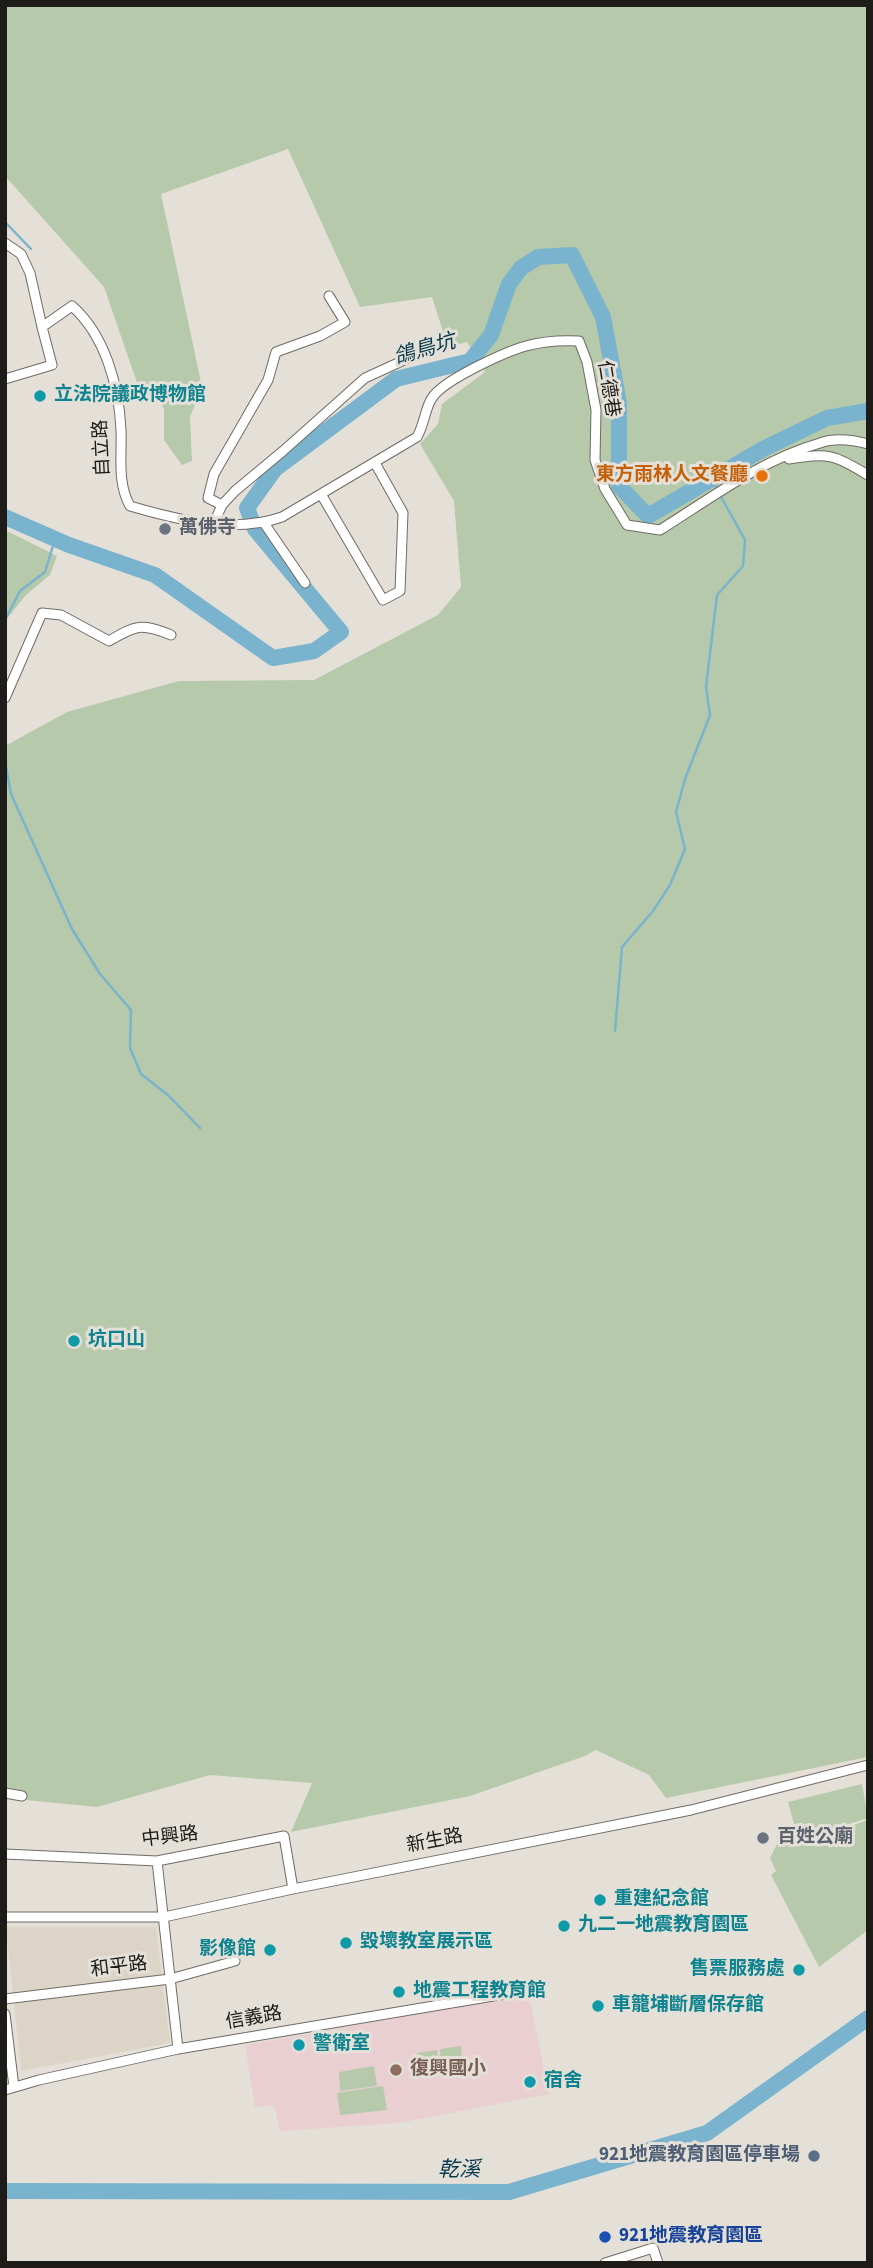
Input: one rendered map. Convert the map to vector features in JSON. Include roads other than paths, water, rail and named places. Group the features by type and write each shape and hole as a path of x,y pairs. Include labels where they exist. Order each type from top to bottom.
{"street":[{"path":"5,243 21,254 30,273 52,365 5,379"},
{"path":"222,505 208,498 214,474 268,380 276,352 302,344 345,322 329,296"},
{"name":"自立路","path":"42,327 72,306 85,317 105,353 121,427 121,479 130,506 217,525"},
{"name":"仁德巷","path":"260,523 282,517 417,438 425,425 430,399 441,386 513,351 558,340 579,341 587,362 596,410 595,460 605,489 627,525 660,530 751,472 821,442 845,440 868,444"},
{"path":"305,583 260,523 217,525 222,505 365,378 424,351"},
{"name":"仁德巷","path":"773,462 821,455 838,458 868,475"},
{"path":"321,494 383,600 400,592 403,513 374,463"},
{"path":"5,698 42,613 61,615 109,641 134,626 156,629 171,635"},
{"name":"新生路","path":"5,1917 164,1917 691,1810 868,1765"},
{"path":"5,1793 22,1796"},
{"name":"中興路","path":"5,1854 157,1861 284,1836 293,1889"},
{"path":"157,1861 178,2049"},
{"name":"和平路","path":"5,1999 170,1979 235,1961"},
{"name":"信義路","path":"10,2089 178,2049 511,1993"},
{"path":"6,2020 10,2089"},
{"path":"604,2263 653,2248 658,2263"}],"waterway":[{"path":"5,222 31,249"},
{"name":"鴿鳥坑","path":"5,517 69,545 155,575 273,658 314,651 341,632 255,529 247,508 275,469 396,379 470,361 491,335 509,284 521,268 538,257 572,255 603,317 619,403 619,486 648,516 763,449 827,418 868,411"},
{"path":"712,479 717,489"},
{"path":"615,1031 622,947 653,911 670,885 685,849 676,812 685,779 710,715 706,687 717,595 743,566 745,540 720,495"},
{"path":"5,620 20,591 45,572 55,539"},
{"path":"5,761 11,794 72,929 100,974 131,1010 130,1048 141,1074 168,1095 200,1128"},
{"name":"乾溪","path":"5,2191 509,2192 707,2133 868,2018"}],"place":[{"name":"立法院議政博物館","path":"40,396"},
{"name":"東方雨林人文餐廳","path":"762,476"},
{"name":"萬佛寺","path":"165,529"},
{"name":"坑口山","path":"74,1341"},
{"name":"百姓公廟","path":"763,1838"},
{"name":"重建紀念館","path":"600,1900"},
{"name":"九二一地震教育園區","path":"564,1926"},
{"name":"毀壞教室展示區","path":"346,1943"},
{"name":"影像館","path":"270,1950"},
{"name":"售票服務處","path":"799,1970"},
{"name":"地震工程教育館","path":"399,1992"},
{"name":"車籠埔斷層保存館","path":"598,2006"},
{"name":"警衛室","path":"299,2045"},
{"name":"復興國小","path":"396,2070"},
{"name":"宿舍","path":"530,2082"},
{"name":"921地震教育園區停車場","path":"814,2156"},
{"name":"921地震教育園區","path":"605,2237"}]}
